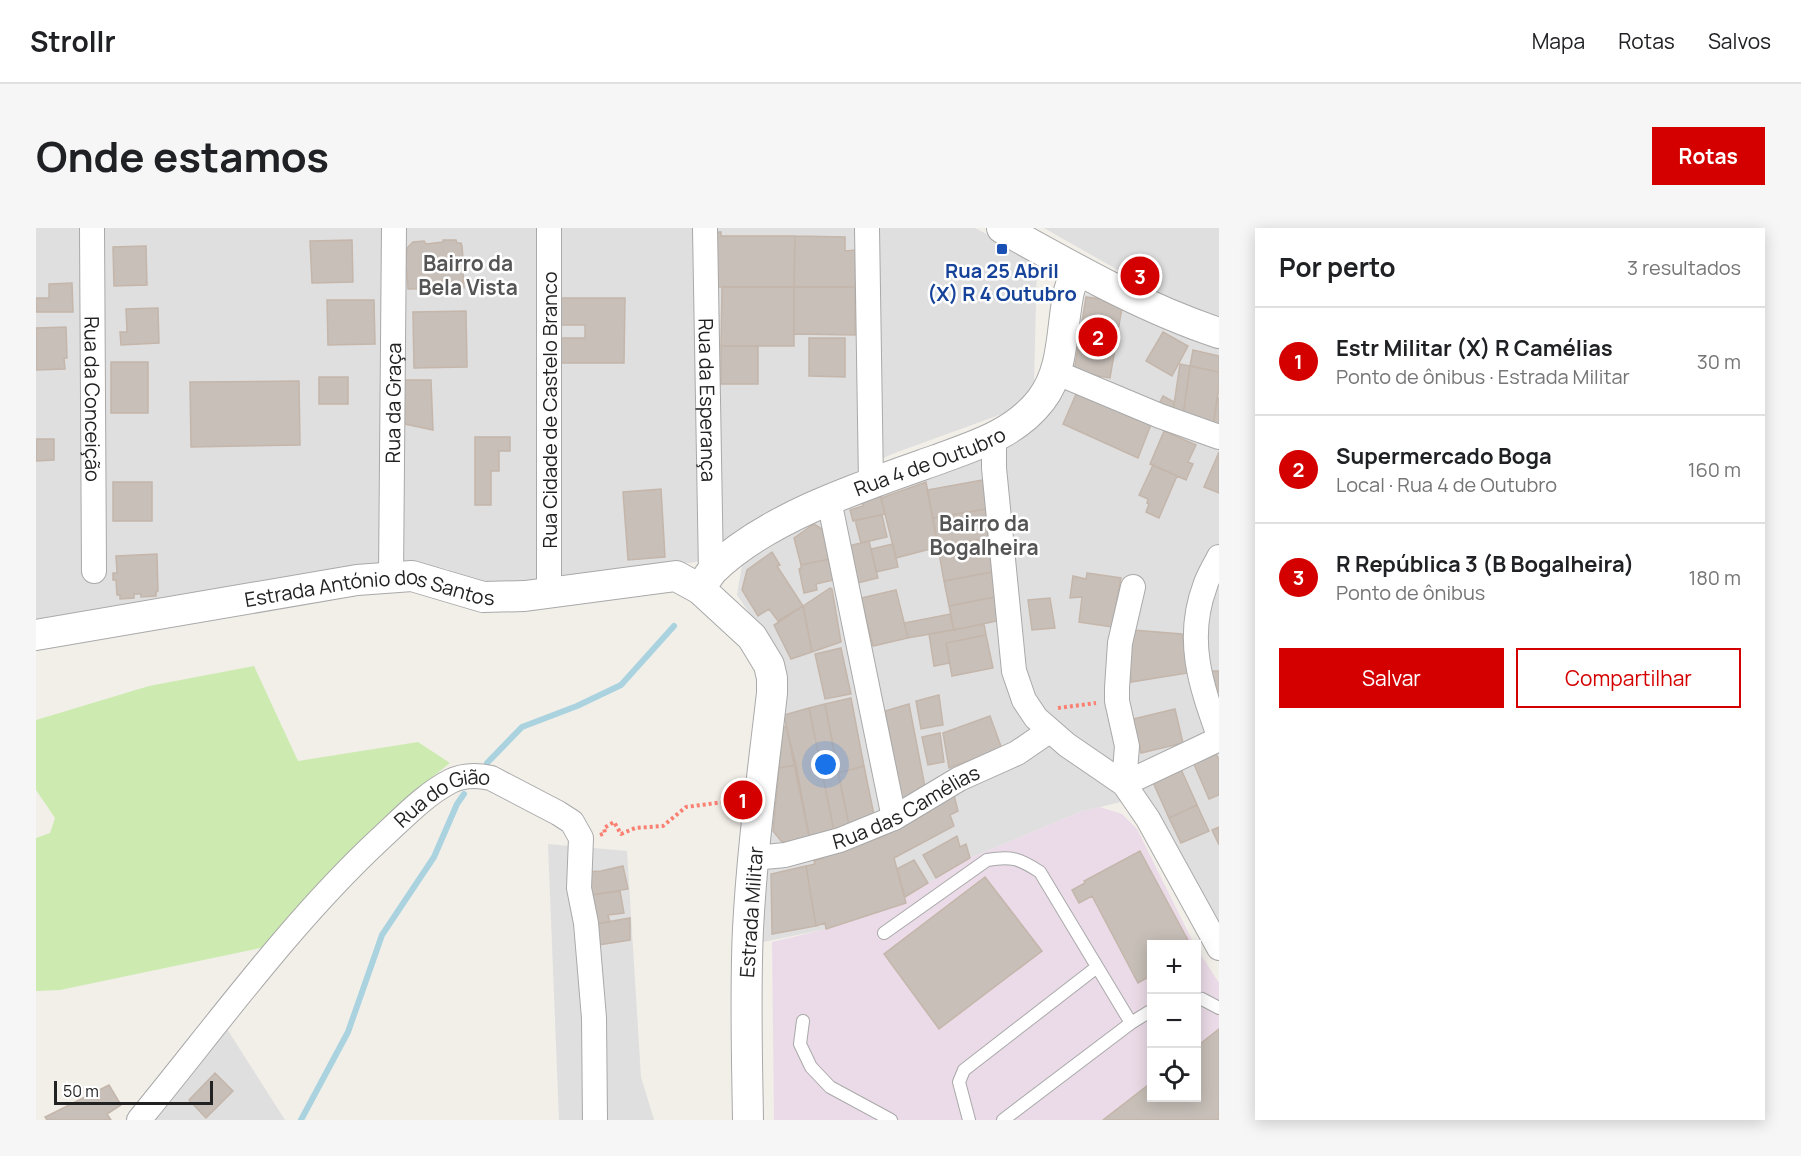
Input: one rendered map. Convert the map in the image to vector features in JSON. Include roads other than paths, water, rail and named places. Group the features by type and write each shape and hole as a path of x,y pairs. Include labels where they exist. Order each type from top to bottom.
{"street":[{"name":"Rua da Conceição","path":"92,228 94,570"},
{"name":"Rua da Graça","path":"391,577 393,228"},
{"name":"Rua Cidade de Castelo Branco","path":"549,228 549,593"},
{"name":"Rua da Esperança","path":"705,228 706,581"},
{"path":"867,228 872,483"},
{"path":"1002,228 1077,270 1186,323 1219,333"},
{"name":"Rua 4 de Outubro","path":"706,581 738,549 783,522 872,483 994,439 1022,420 1042,400 1056,372 1069,290 1077,270"},
{"path":"1056,372 1160,416 1219,437"},
{"path":"994,439 994,468 1014,671 1024,700 1049,731 1124,784 1148,819 1219,948"},
{"path":"829,500 894,818"},
{"path":"1124,784 1219,738 1200,681 1195,634 1198,610 1205,585 1219,557"},
{"name":"Estrada António dos Santos","path":"36,635 357,580 391,577 412,576 483,597 525,596 676,576 706,581"},
{"name":"Estrada Militar","path":"706,581 752,637 769,665 772,678 748,940 748,1120"},
{"path":"1124,784 1127,746 1117,701 1120,643 1132,587"},
{"name":"Rua das Camélias","path":"754,858 785,855 840,840 894,818 958,779 1017,753 1049,731"},
{"name":"Rua do Gião","path":"140,1120 279,947 348,869 429,794 454,780 479,775 491,778 558,813 572,822 581,838 579,888 586,923 594,1018 595,1120"}],"lane":[{"path":"884,933 987,860 1005,857 1022,860 1040,872 1131,1023"},
{"path":"969,1120 959,1082 964,1070 1097,967"},
{"path":"1201,999 1219,1008"},
{"path":"1003,1120 1147,1013"},
{"path":"803,1021 800,1044 811,1067 830,1087 891,1120"}],"waterway":[{"path":"487,763 522,727 577,706 621,685 674,626"},
{"path":"301,1120 348,1032 382,935 434,857 457,804 464,794"}],"place":[{"name":"Rua 25 Abril (X) R 4 Outubro","path":"1002,249"},
{"name":"R República 3 (B Bogalheira)","path":"1140,276"},
{"name":"Supermercado Boga","path":"1098,337"},
{"name":"Estr Militar (X) R Camélias","path":"743,800"}],"district":[{"name":"Bairro da Bela Vista","path":"468,275"},
{"name":"Bairro da Bogalheira","path":"984,535"}]}
